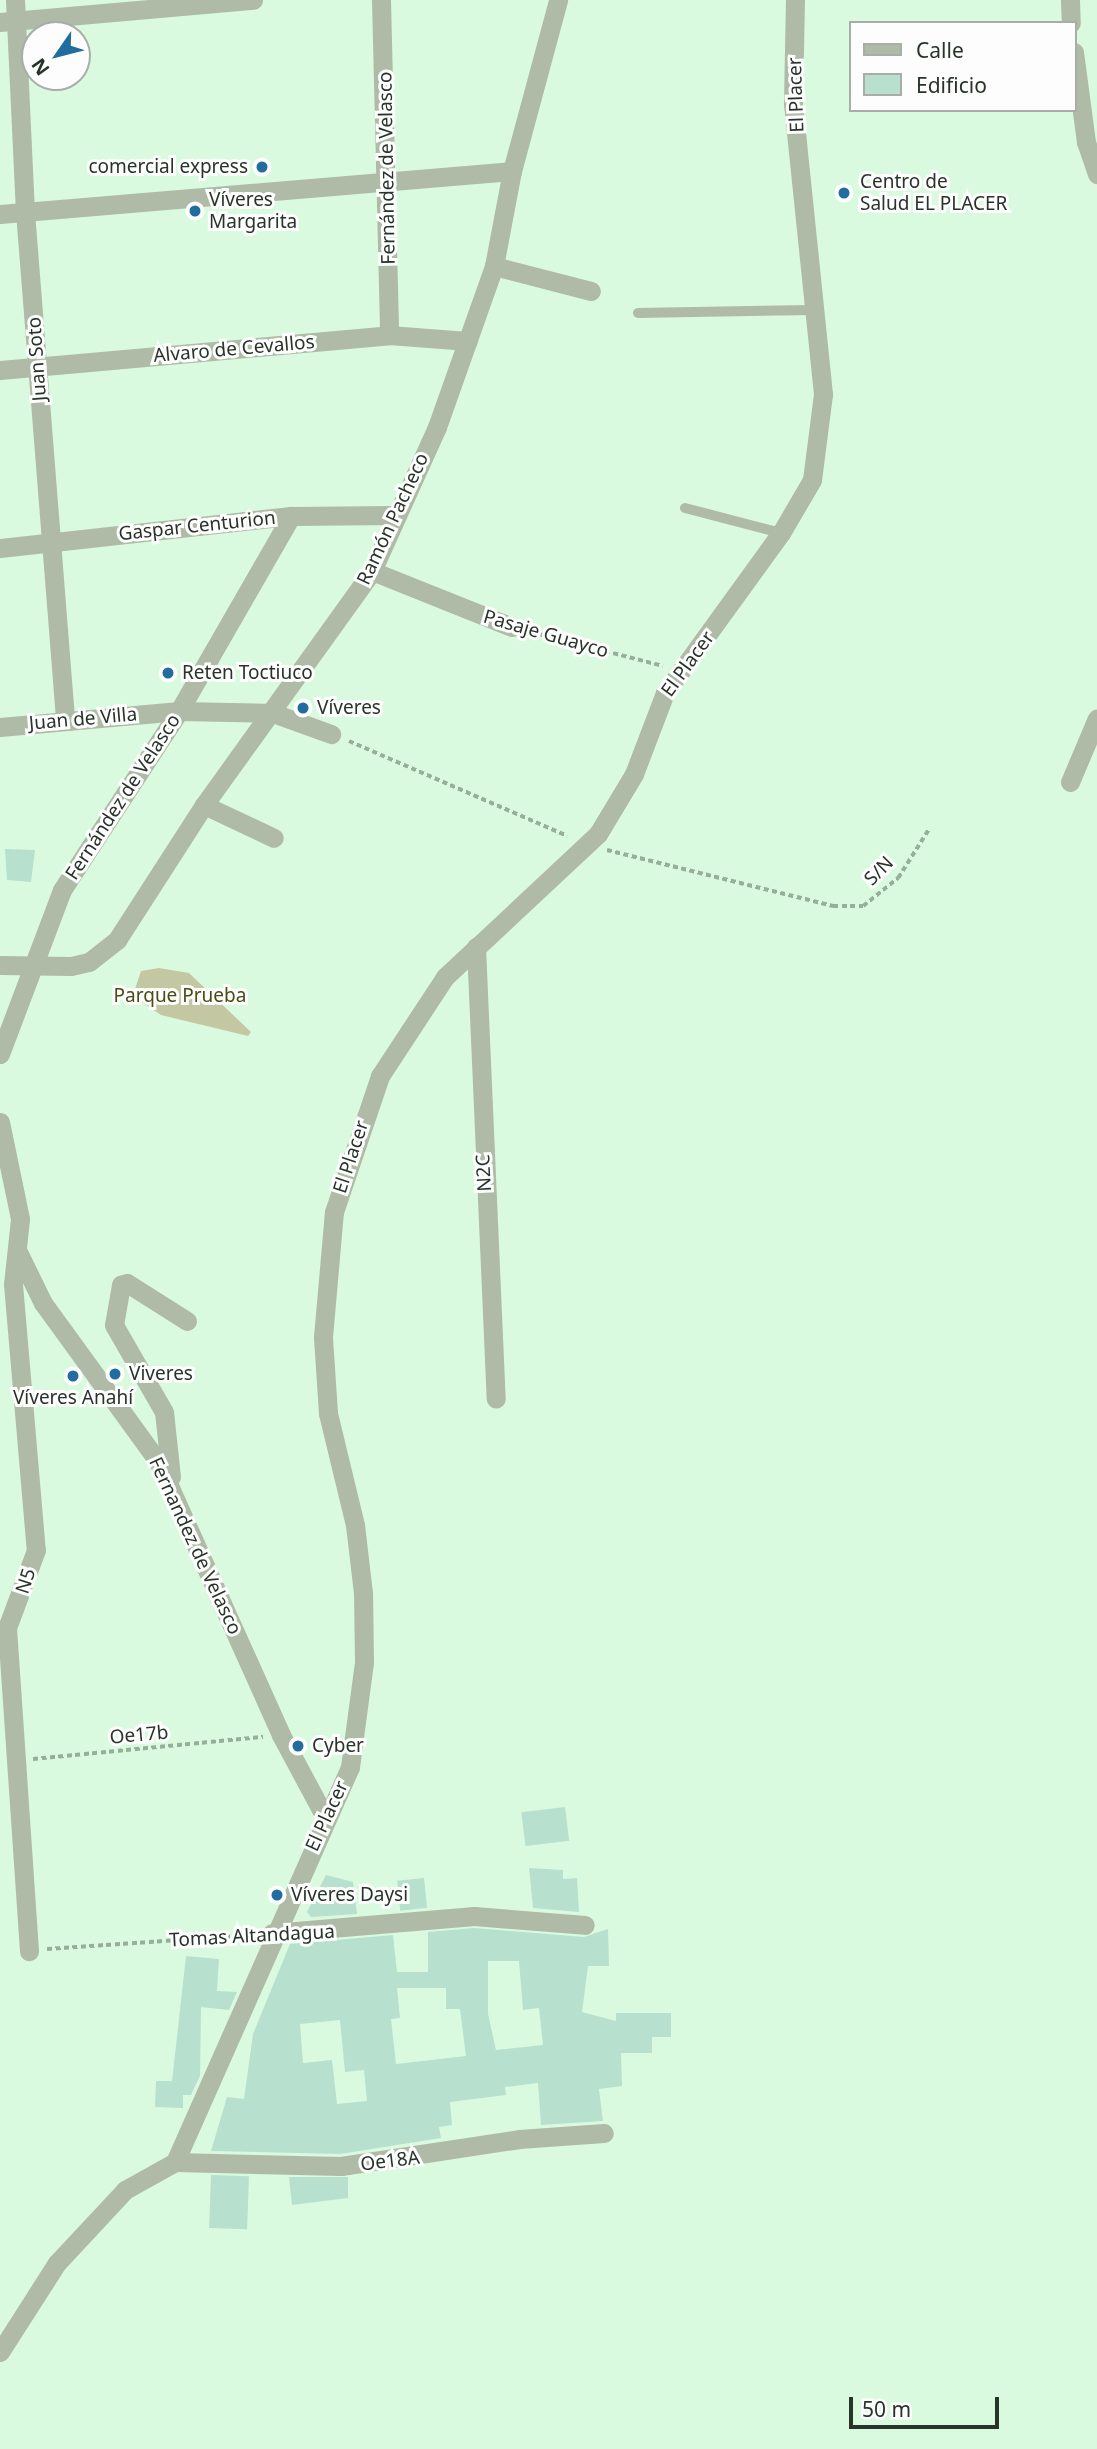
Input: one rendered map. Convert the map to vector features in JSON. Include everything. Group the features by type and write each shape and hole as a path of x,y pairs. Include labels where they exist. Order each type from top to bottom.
{"street":[{"path":"11,14 253,0"},
{"name":"Fernández de Velasco","path":"381,0 390,181 389,335"},
{"name":"Ramón Pacheco","path":"0,965 71,967 102,955 204,805 273,713 372,572 395,515 437,428 494,266 512,172 558,0"},
{"name":"El Placer","path":"175,2162 272,1933 350,1767 364,1662 355,1525 328,1413 323,1337 334,1212 380,1076 417,1014 476,947 598,834 634,774 665,693 684,672 781,533 812,480 820,444 823,394 793,103 795,0"},
{"path":"1070,0 1071,21"},
{"name":"Juan Soto","path":"11,14 65,718"},
{"path":"1076,67 1086,142 1097,174"},
{"path":"0,214 512,172"},
{"path":"494,266 590,291"},
{"name":"Alvaro de Cevallos","path":"0,370 389,335 468,341"},
{"name":"Gaspar Centurion","path":"0,548 291,516 395,515"},
{"name":"Fernández de Velasco","path":"0,1054 31,964 62,890 179,711 291,516"},
{"name":"Pasaje Guayco","path":"372,572 512,628"},
{"name":"Juan de Villa","path":"0,727 65,718 179,711 273,713 331,734"},
{"path":"1070,782 1097,718"},
{"path":"204,805 274,838"},
{"name":"N2C","path":"476,947 496,1399"},
{"path":"0,1122 15,1179 18,1252"},
{"name":"Fernandez de Velasco","path":"18,1252 43,1303 124,1408 173,1495 281,1735 327,1819"},
{"name":"N5","path":"18,1252 13,1284 36,1550 4,1629 18,1760 29,1951"},
{"path":"173,1495 163,1412 114,1325 121,1285 127,1283 187,1321"},
{"name":"Tomas Altandagua","path":"272,1933 474,1916 585,1925"},
{"name":"Oe18A","path":"175,2162 341,2166 519,2139 604,2133"},
{"path":"0,2353 74,2244 125,2190 175,2162"}],"lane":[{"path":"638,313 815,310"},
{"path":"685,508 781,533"}],"path":[{"name":"Pasaje Guayco","path":"512,628 684,672"},
{"name":"S/N","path":"834,906 863,906 898,878 929,830"},
{"name":"Oe17b","path":"18,1760 281,1735"},
{"name":"Tomas Altandagua","path":"29,1951 272,1933"}],"green space":[{"name":"Parque Prueba","path":"159,968 189,973 251,1032 248,1036 161,1015 142,1002 135,989 141,971"}],"building":[{"path":"5,849 35,850 31,882 7,880"},
{"path":"565,1807 569,1841 525,1846 521,1812"},
{"path":"529,1868 563,1870 563,1879 577,1878 579,1912 533,1908"},
{"path":"326,1875 353,1882 357,1914 311,1917 307,1912"},
{"path":"424,1878 427,1908 400,1911 397,1881"},
{"path":"474,1928 584,1937 608,1929 609,1966 588,1966 582,2012 616,2021 616,2013 671,2013 671,2037 652,2037 652,2053 621,2053 622,2086 599,2089 603,2121 541,2125 538,2083 505,2087 506,2095 450,2102 452,2125 439,2127 441,2138 340,2154 211,2151 227,2097 244,2099 253,2034 290,1944 393,1935 397,1972 428,1972 428,1932","holes":["488,1961 519,1961 523,2010 539,2008 543,2045 496,2050 488,2014","397,1988 446,1988 446,2009 460,2009 466,2056 396,2064 391,2019 400,2018","340,2020 345,2072 364,2070 367,2101 337,2104 332,2060 303,2063 300,2024"]},
{"path":"186,1956 219,1959 217,1991 237,1992 229,2010 201,2007 200,2076 191,2095 183,2095 183,2108 155,2107 156,2081 172,2081"},
{"path":"211,2175 249,2176 247,2229 209,2228"},
{"path":"289,2177 348,2177 348,2198 292,2205"}],"place":[{"name":"comercial express","path":"262,167"},
{"name":"Centro de Salud EL PLACER","path":"844,193"},
{"name":"Víveres Margarita","path":"195,211"},
{"name":"Reten Toctiuco","path":"168,673"},
{"name":"Víveres","path":"303,708"},
{"name":"Viveres","path":"115,1374"},
{"name":"Víveres Anahí","path":"73,1376"},
{"name":"Cyber","path":"298,1746"},
{"name":"Víveres Daysi","path":"277,1895"}]}
